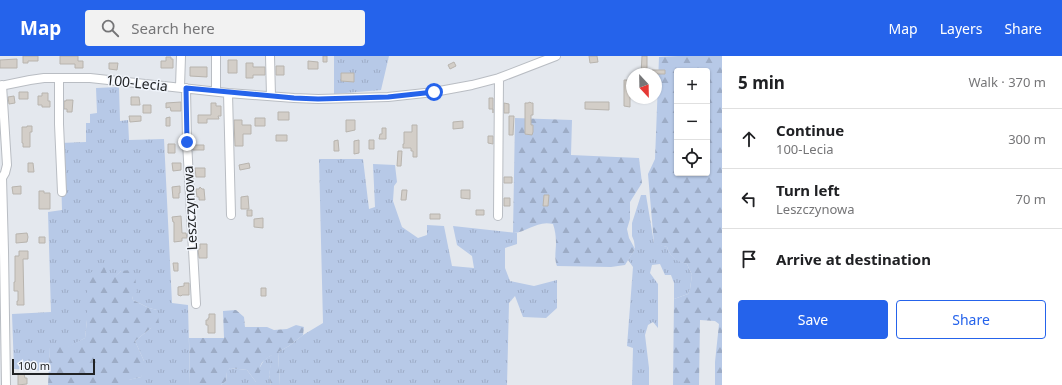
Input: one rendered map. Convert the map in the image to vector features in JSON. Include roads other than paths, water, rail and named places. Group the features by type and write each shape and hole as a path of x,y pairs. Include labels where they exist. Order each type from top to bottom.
{"street":[{"name":"Leszczynowa","path":"180,56 187,142 196,304"},
{"path":"216,56 216,91"},
{"path":"270,56 271,96"},
{"name":"100-Lecia","path":"1,86 30,80 90,78 228,93 294,98 318,99 388,97 451,90 472,85 499,78 556,56"},
{"path":"59,78 59,124 62,192"},
{"path":"498,216 499,78"},
{"path":"1,86 7,165 5,173 1,178 3,323 6,385"},
{"path":"228,93 231,215"}]}
